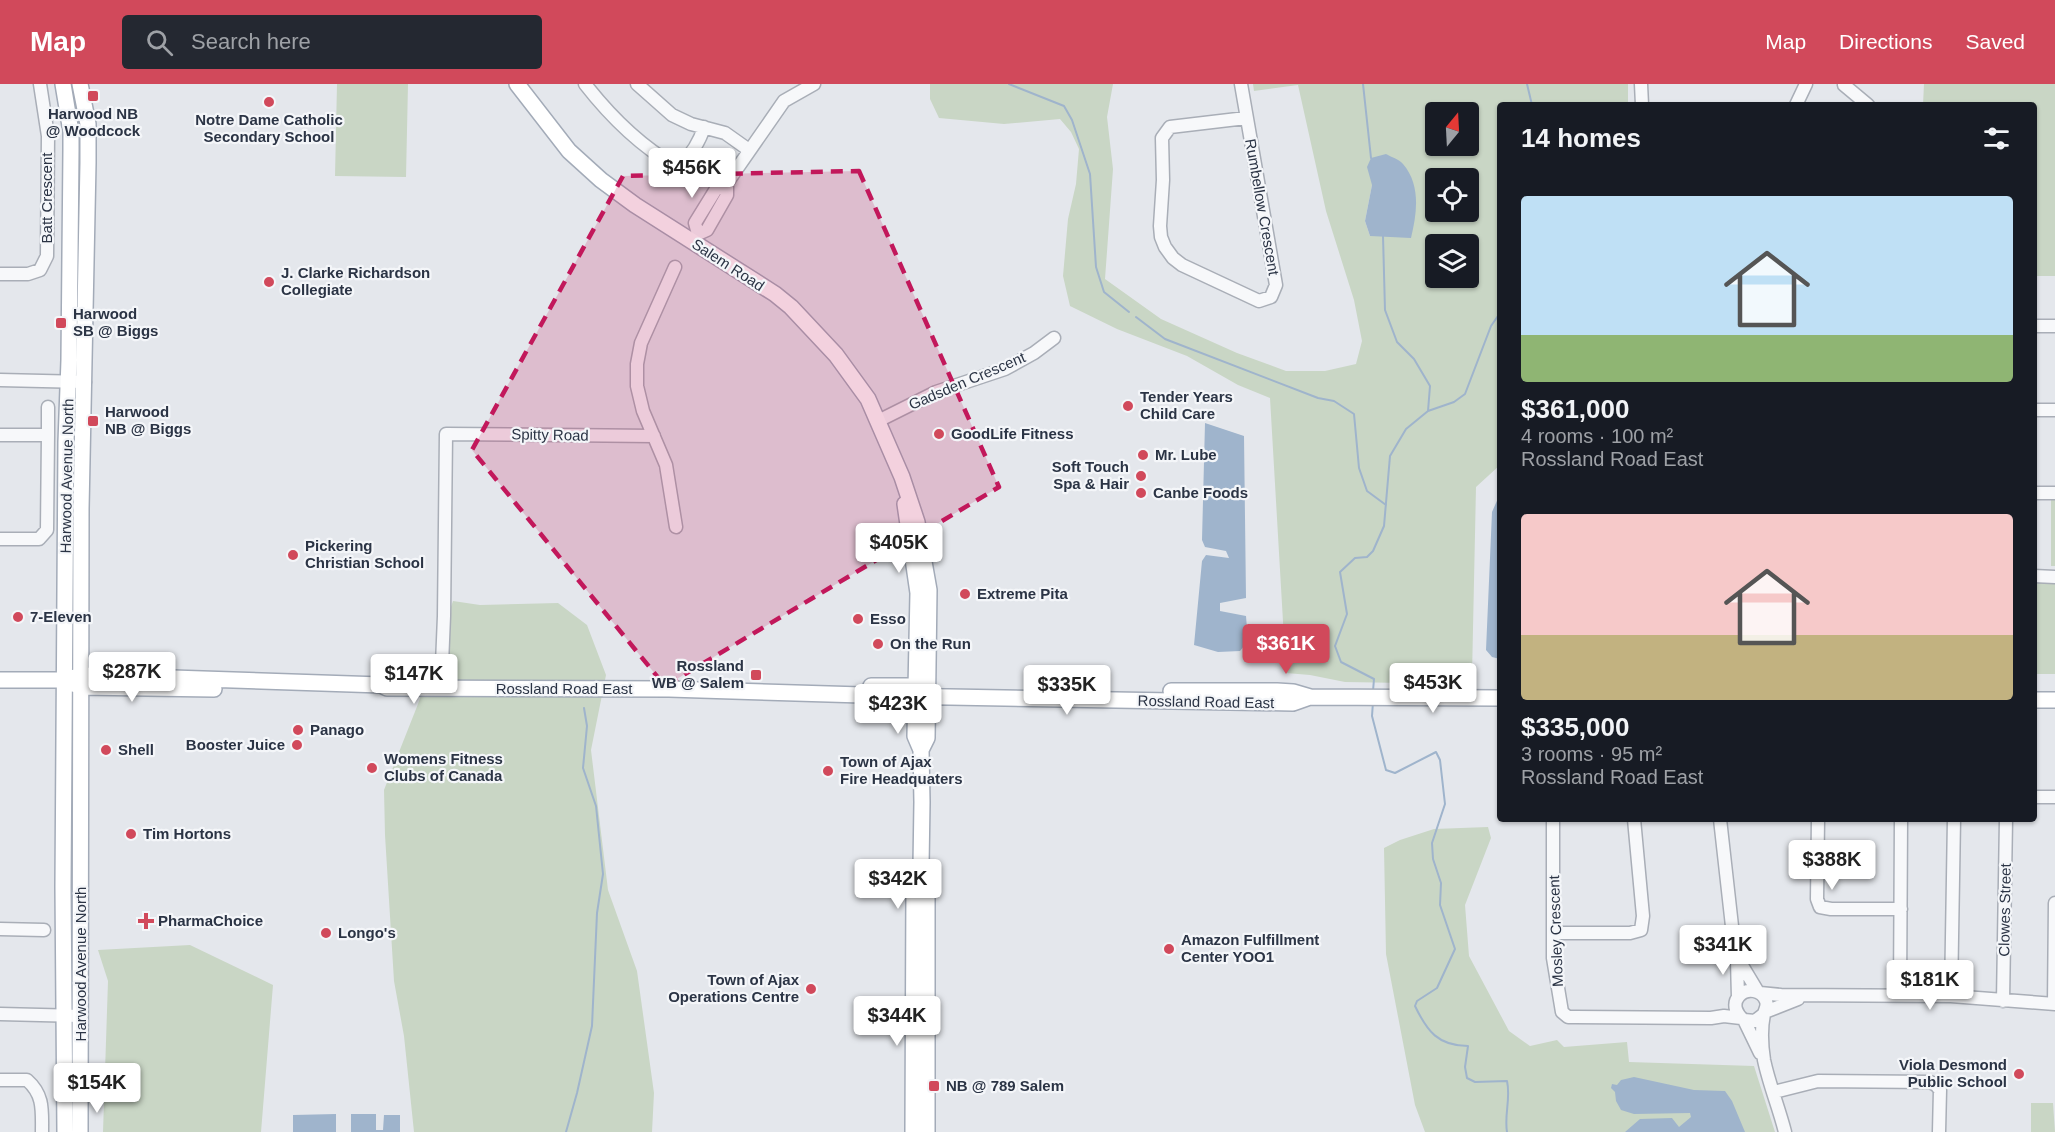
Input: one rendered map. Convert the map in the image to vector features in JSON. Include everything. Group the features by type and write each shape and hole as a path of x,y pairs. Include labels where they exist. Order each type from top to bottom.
{"main road":[{"name":"Harwood Avenue North","path":"63,84 71,132 63,868 65,1132"},
{"name":"Harwood Avenue North","path":"80,84 88,124 81,509 80,1132"},
{"name":"Salem Road","path":"517,84 570,151 602,180 635,205 695,238 791,307 837,355 868,399 902,477 918,522 928,590 922,691 915,736 921,750 921,866 927,884 927,1132"},
{"path":"0,680 65,680"},
{"name":"Rossland Road East","path":"65,680 379,693 387,688 1277,691 1293,692 1310,698 1497,698"},
{"path":"2037,700 2055,700"},
{"name":"Salem Road","path":"913,1132 914,884 921,866"}],"street":[{"name":"Batt Crescent","path":"0,274 28,274 40,270 47,255 48,136 40,84"},
{"path":"585,84 613,118 631,135 675,166 680,166 684,162 702,136 704,128"},
{"path":"637,84 672,115 691,124 725,133 749,150"},
{"path":"695,238 695,223 716,189 727,183 784,101 814,84"},
{"name":"Rumbellow Crescent","path":"1241,84 1276,285 1271,297 1259,301 1182,265 1165,247 1160,226 1164,180 1162,138 1170,127 1246,118"},
{"path":"1641,84 1642,102"},
{"path":"1797,102 1806,84"},
{"path":"1844,85 1866,102"},
{"path":"675,267 641,343 637,364 637,387 643,411 666,465 676,527"},
{"path":"2037,326 2055,326"},
{"name":"Gadsden Crescent","path":"878,421 936,392 1005,369 1034,353 1054,338"},
{"path":"0,380 85,382"},
{"path":"0,539 39,539 47,530 48,407"},
{"path":"2037,410 2055,410"},
{"name":"Spitty Road","path":"441,688 447,434 654,436"},
{"path":"0,435 48,435"},
{"path":"2037,493 2055,493"},
{"path":"2037,576 2055,577"},
{"path":"2037,797 2055,797"},
{"name":"Mosley Crescent","path":"1553,822 1553,958 1559,1005 1562,1012 1568,1017 1724,1016 1742,1019"},
{"path":"1553,933 1630,933 1641,930 1643,916 1634,822"},
{"path":"1720,822 1737,957 1736,1010 1764,1059 1785,1132"},
{"path":"1818,822 1817,899 1820,907 1901,909"},
{"path":"1900,996 1902,822"},
{"path":"1951,996 1954,822"},
{"name":"Clowes Street","path":"2003,1001 2006,822"},
{"name":"Harwood Avenue North","path":"63,868 81,867"},
{"path":"1737,998 1749,990 1759,993 1805,995 1951,996 2054,1004 2055,903"},
{"path":"0,929 44,930"},
{"path":"1737,957 1766,1002 1764,1059"},
{"path":"1742,1019 1755,1021 1765,1013 1805,995"},
{"name":"Mosley Crescent","path":"1698,1017 1737,998"},
{"path":"0,1014 81,1016"},
{"path":"0,1080 27,1080 37,1088 42,1106 42,1132"},
{"path":"1774,1092 1818,1081 1930,1082 1940,1090 1939,1132"}],"highlighted area":[{"path":"859,171 999,487 665,686 472,450 623,176"}],"green space":[{"path":"337,84 408,84 406,177 335,176"},
{"path":"930,84 1113,84 1107,117 1113,169 1105,279 1161,319 1237,353 1286,371 1325,371 1356,364 1362,341 1354,300 1326,211 1298,85 1254,91 1253,84 1628,84 1628,102 1497,102 1497,468 1476,487 1472,676 1438,676 1405,683 1345,682 1286,673 1270,398 1238,385 1187,356 1117,329 1070,306 1063,276 1068,219 1076,184 1079,149 1071,132 1060,119 1004,124 939,118 930,99","holes":["1372,185 1383,236 1370,236 1365,221"]},
{"path":"1924,84 2055,84 2055,276 2037,276 2037,102 1923,102"},
{"path":"2051,499 2055,499 2055,566 2051,566"},
{"path":"2037,580 2055,581 2055,674 2037,674"},
{"path":"453,601 480,605 558,603 587,625 606,675 591,750 608,890 637,971 654,1093 652,1132 414,1132 404,1036 394,981 384,790 418,704"},
{"path":"1488,827 1491,838 1465,905 1469,956 1509,1031 1530,1046 1557,1040 1564,1047 1627,1042 1629,1062 1754,1066 1775,1132 1425,1132 1415,1105 1386,954 1384,848 1434,829"},
{"path":"190,945 273,985 261,1132 103,1132 108,981 98,950"},
{"path":"2031,1103 2053,1103 2055,1132 2031,1132"}],"water":[{"path":"1386,154 1401,162 1413,181 1416,209 1411,238 1370,236 1365,221 1372,185 1367,167 1371,158"},
{"path":"1205,423 1244,436 1246,598 1220,603 1220,611 1246,616 1248,641 1240,651 1218,652 1194,645 1202,561 1206,555 1229,558 1226,551 1205,547 1202,540"},
{"path":"1497,501 1497,658 1492,657 1486,650 1492,512"},
{"path":"1634,1077 1694,1090 1725,1091 1732,1101 1745,1132 1625,1132 1640,1119 1672,1118 1679,1127 1691,1117 1690,1113 1634,1114 1621,1110 1616,1101 1615,1092 1611,1088 1612,1084 1617,1085 1621,1080"},
{"path":"336,1114 336,1132 293,1132 293,1115"},
{"path":"351,1114 376,1114 376,1130 383,1130 384,1115 400,1115 400,1132 351,1132"}],"waterway":[{"path":"1009,84 1064,106 1072,120 1090,174 1096,267 1104,292 1129,312"},
{"path":"1363,84 1371,158"},
{"path":"1527,84 1531,102"},
{"path":"1383,236 1385,310 1397,342 1414,359 1430,386 1428,411"},
{"path":"1136,317 1165,339 1318,398 1334,401 1354,414 1359,468 1367,491 1386,505"},
{"path":"1373,691 1374,679 1341,662 1335,646 1347,614 1340,572 1355,558 1367,557 1373,551 1384,526 1390,456 1406,429 1428,411 1454,402 1465,394 1491,326 1497,317"},
{"path":"1373,702 1372,716 1386,770 1395,773 1436,752 1440,760 1445,804 1432,843 1433,859 1441,883 1440,905 1455,949 1437,988 1417,1001 1415,1006 1429,1030 1441,1040 1468,1046 1465,1067 1467,1078 1475,1082 1507,1081 1507,1132"},
{"path":"566,1132 592,1026 597,913 603,874 596,806 583,768 587,726 584,708"}],"place":[{"name":"Harwood NB @ Woodcock","path":"93,96"},
{"name":"Notre Dame Catholic Secondary School","path":"269,102"},
{"name":"J. Clarke Richardson Collegiate","path":"269,282"},
{"name":"Harwood SB @ Biggs","path":"61,323"},
{"name":"Tender Years Child Care","path":"1128,406"},
{"name":"Harwood NB @ Biggs","path":"93,421"},
{"name":"GoodLife Fitness","path":"939,434"},
{"name":"Mr. Lube","path":"1143,455"},
{"name":"Soft Touch Spa & Hair","path":"1141,476"},
{"name":"Canbe Foods","path":"1141,493"},
{"name":"Pickering Christian School","path":"293,555"},
{"name":"Extreme Pita","path":"965,594"},
{"name":"7-Eleven","path":"18,617"},
{"name":"Esso","path":"858,619"},
{"name":"On the Run","path":"878,644"},
{"name":"Rossland WB @ Salem","path":"756,675"},
{"name":"Panago","path":"298,730"},
{"name":"Booster Juice","path":"297,745"},
{"name":"Shell","path":"106,750"},
{"name":"Womens Fitness Clubs of Canada","path":"372,768"},
{"name":"Town of Ajax Fire Headquaters","path":"828,771"},
{"name":"Tim Hortons","path":"131,834"},
{"name":"PharmaChoice","path":"146,921"},
{"name":"Longo's","path":"326,933"},
{"name":"Amazon Fulfillment Center YOO1","path":"1169,949"},
{"name":"Town of Ajax Operations Centre","path":"811,989"},
{"name":"Viola Desmond Public School","path":"2019,1074"},
{"name":"NB @ 789 Salem","path":"934,1086"}]}
